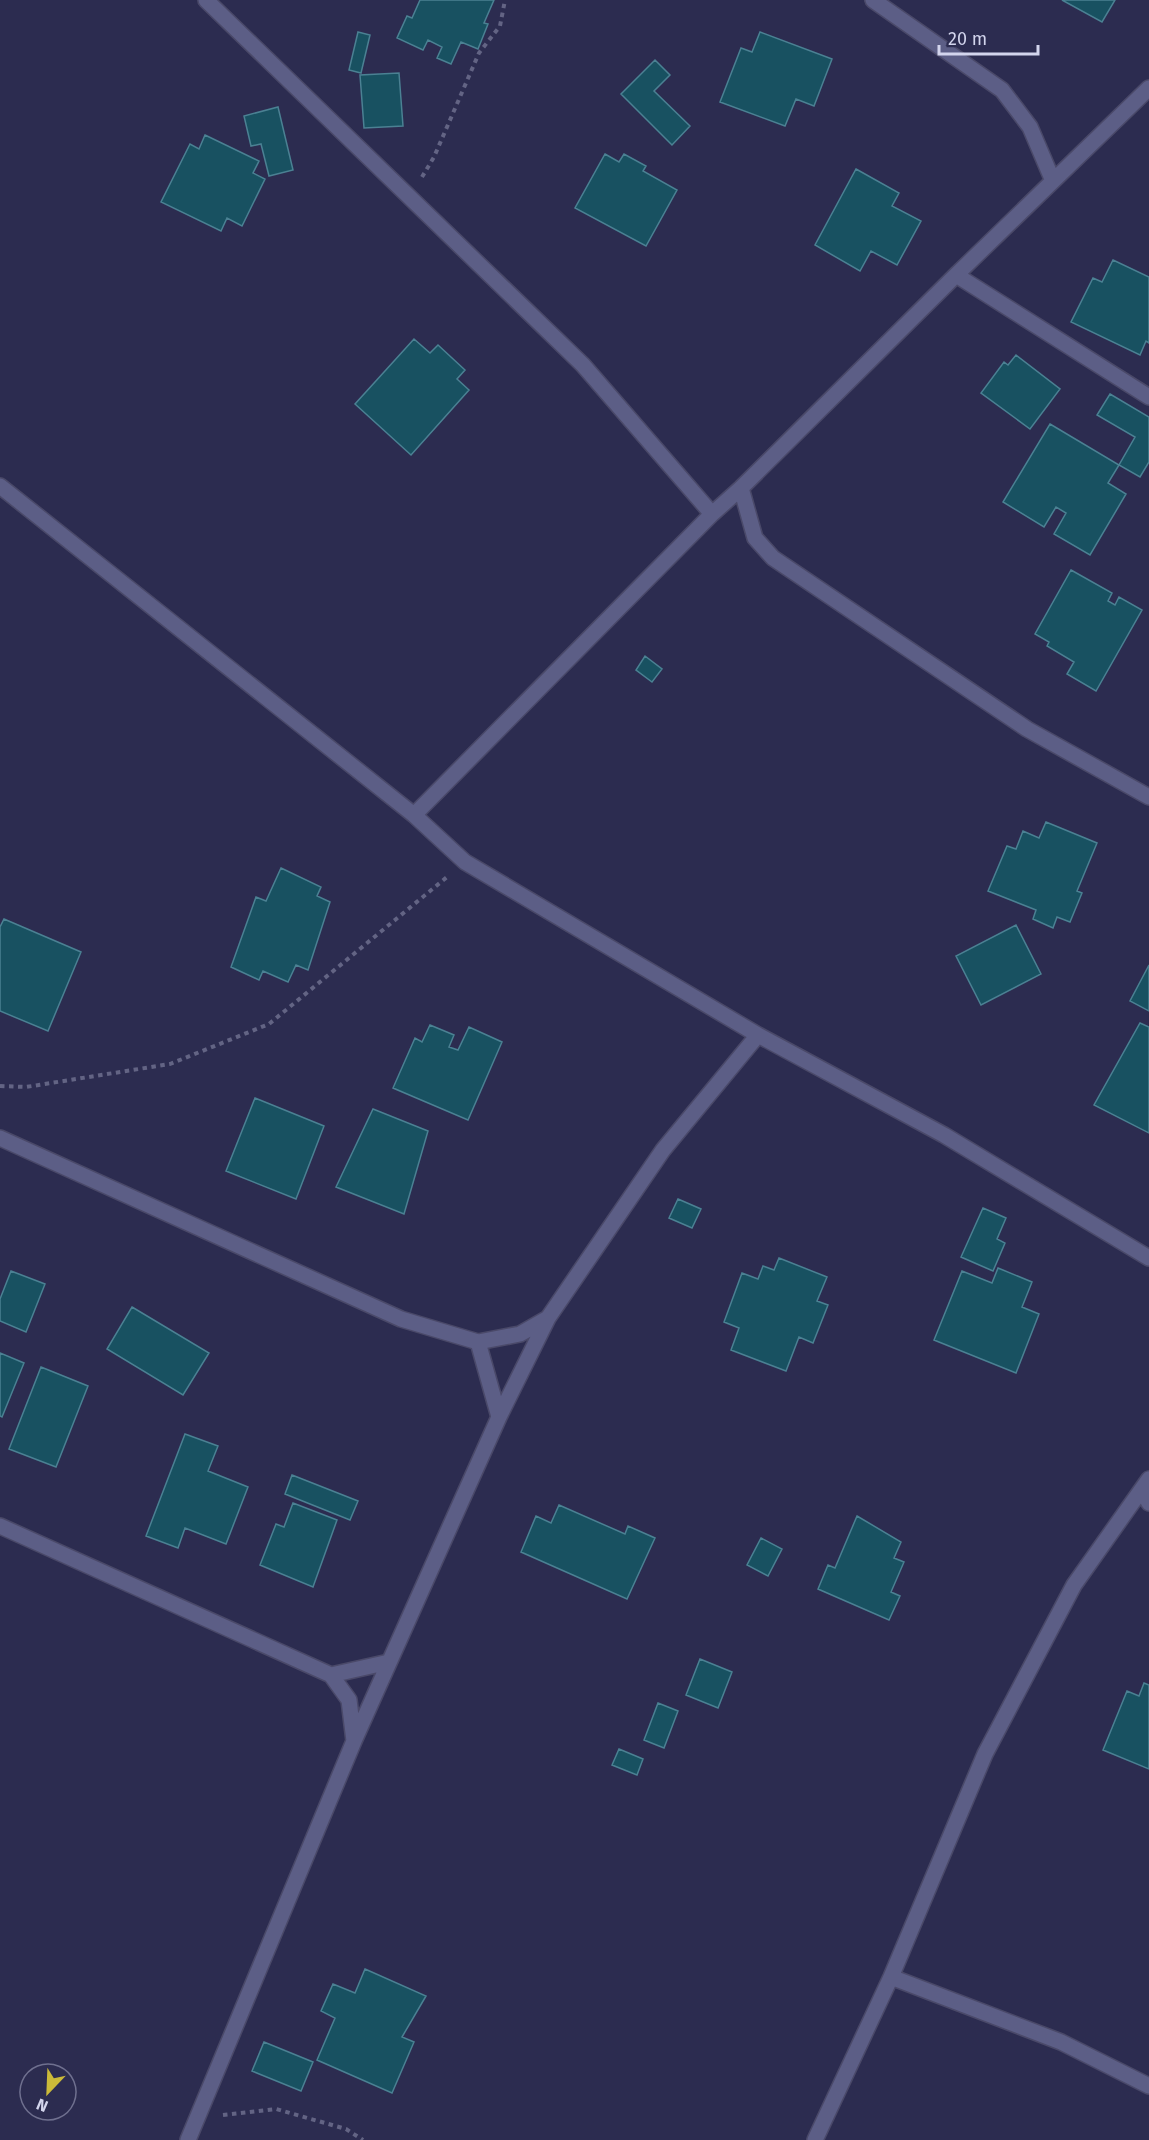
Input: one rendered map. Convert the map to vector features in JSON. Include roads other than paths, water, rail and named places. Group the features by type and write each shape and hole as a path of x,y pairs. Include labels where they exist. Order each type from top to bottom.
{"street":[{"path":"206,0 583,365 712,514"},
{"path":"873,0 1002,90 1030,127 1053,181"},
{"path":"414,815 712,514 1149,88"},
{"path":"956,275 1149,397"},
{"path":"0,486 414,815 465,862 759,1035 944,1135 1149,1258"},
{"path":"741,488 755,538 773,558 1027,729 1149,797"},
{"path":"188,2140 354,1741 499,1417 548,1318 663,1150 759,1035"},
{"path":"0,1138 402,1319 478,1342 520,1335 548,1318"},
{"path":"478,1342 499,1417"},
{"path":"815,2140 891,1977 985,1754 1074,1585 1147,1491"},
{"path":"0,1526 332,1675 349,1700 354,1741"},
{"path":"332,1675 389,1662"},
{"path":"891,1977 1061,2042 1149,2086"}]}
